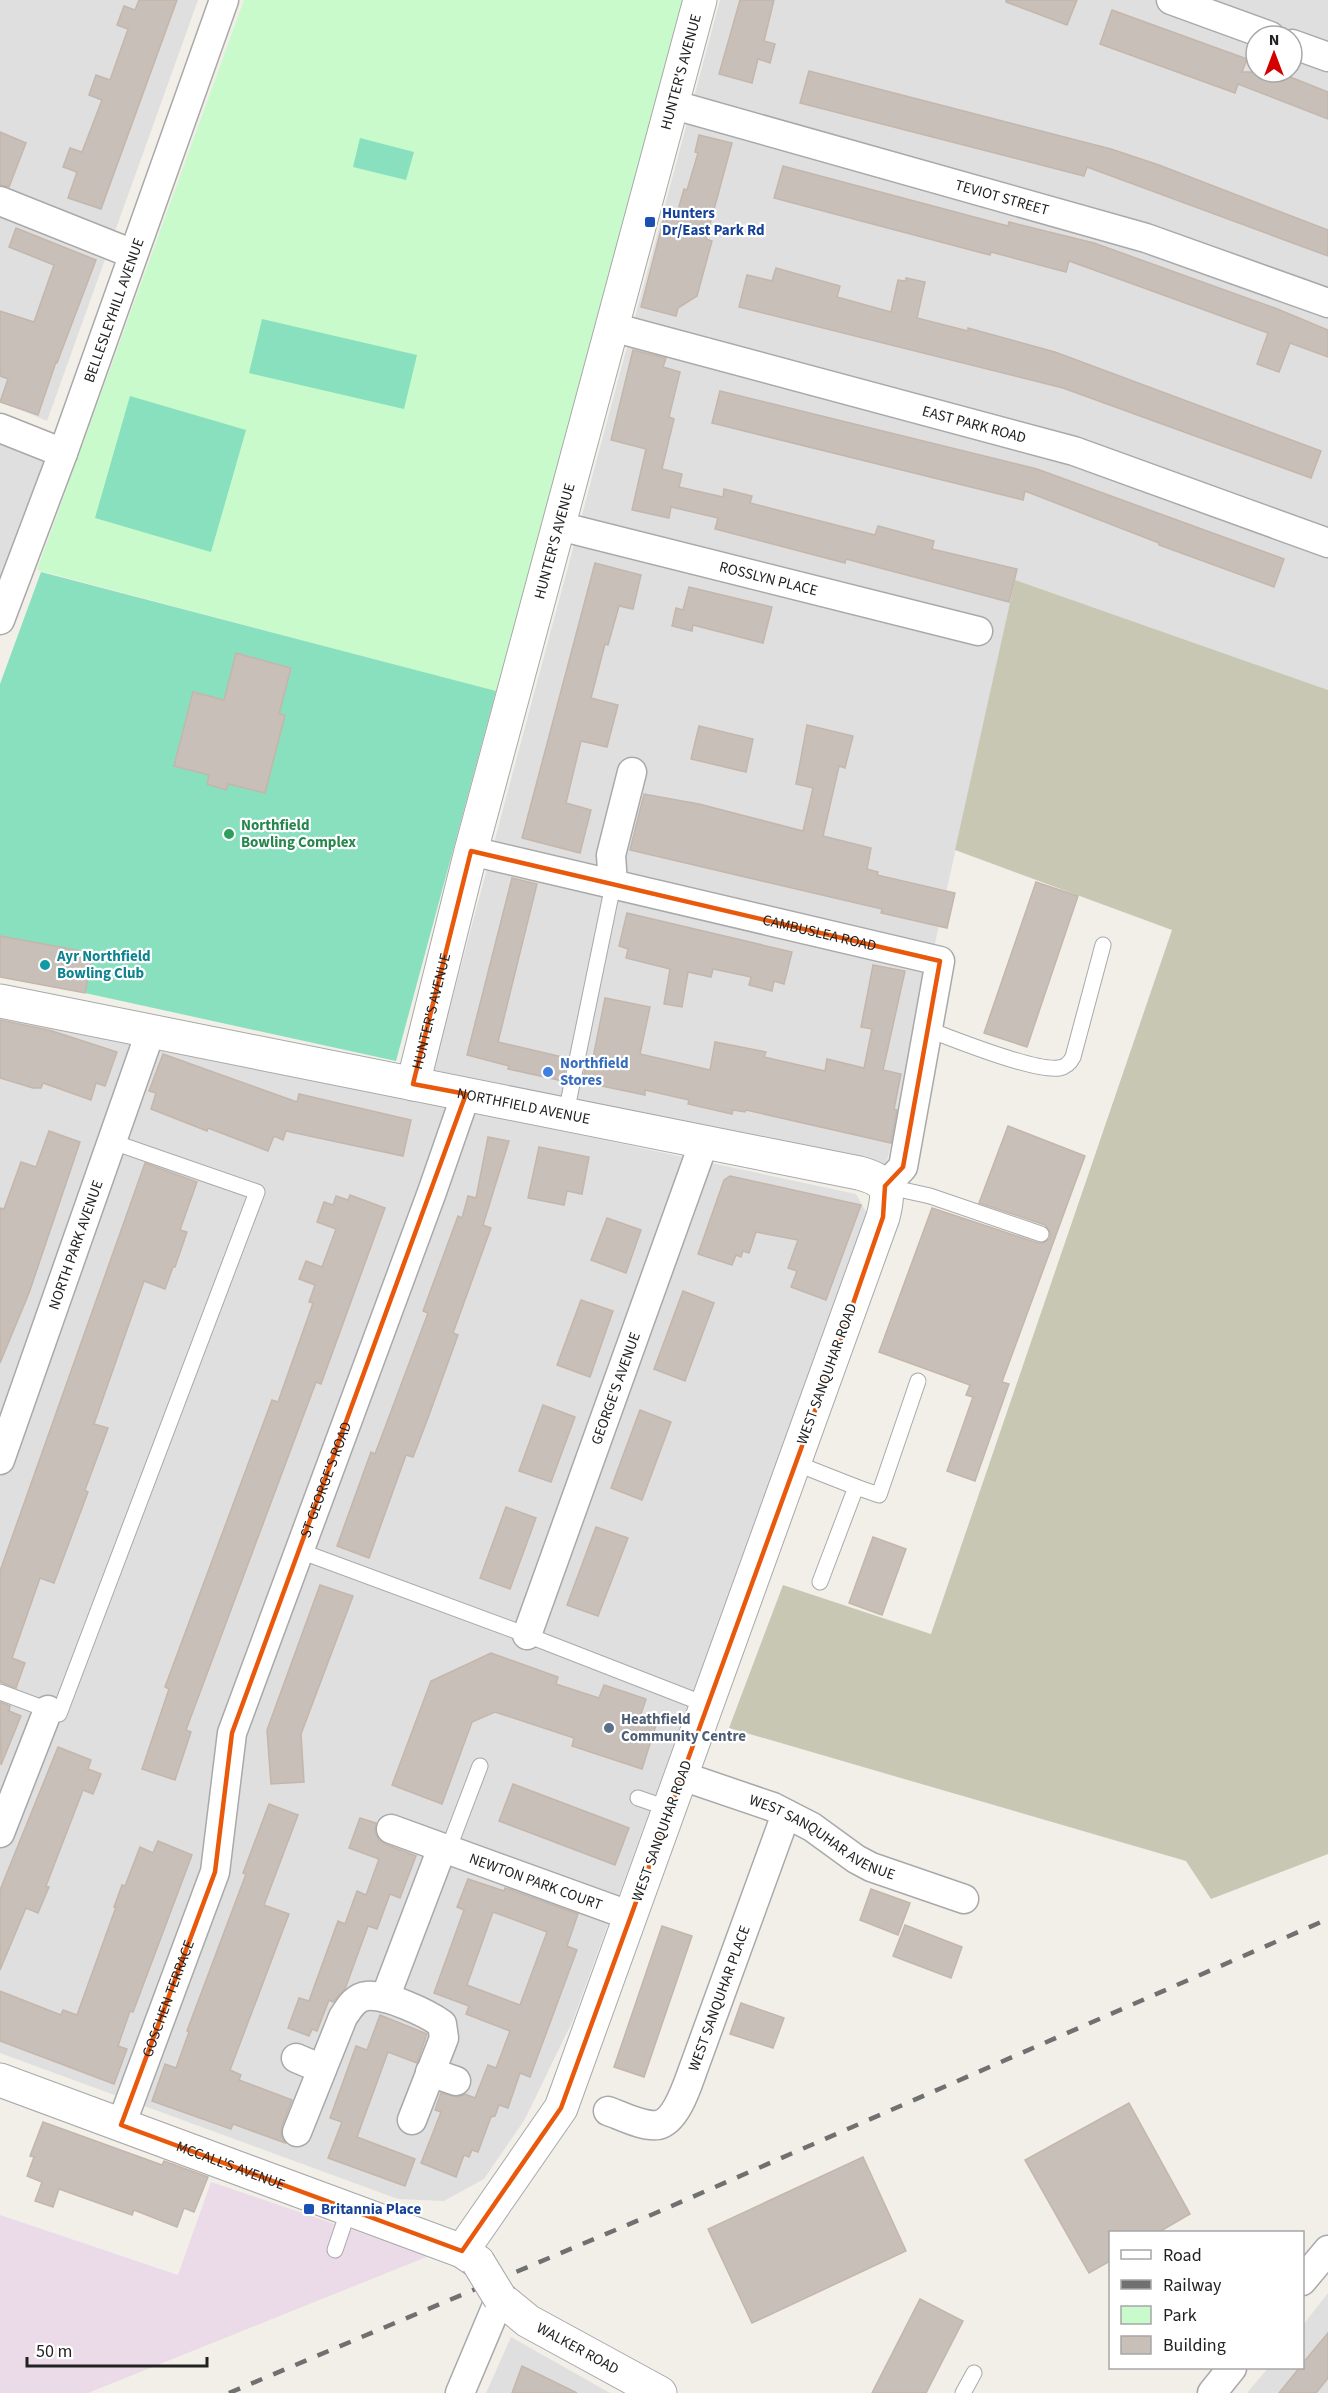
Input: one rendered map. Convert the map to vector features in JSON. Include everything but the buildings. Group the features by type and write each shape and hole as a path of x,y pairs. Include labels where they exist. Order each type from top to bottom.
{"street":[{"name":"BELLESLEYHILL AVENUE","path":"0,620 63,453 224,0"},
{"name":"HUNTER'S AVENUE","path":"413,1084 471,851 700,0"},
{"path":"1171,0 1244,27"},
{"path":"1304,48 1328,57"},
{"name":"TEVIOT STREET","path":"671,104 1146,238 1328,303"},
{"path":"0,201 133,254"},
{"name":"EAST PARK ROAD","path":"612,327 1074,451 1328,543"},
{"path":"0,428 63,453"},
{"name":"ROSSLYN PLACE","path":"559,526 978,631"},
{"path":"613,885 611,855 632,772"},
{"name":"CAMBUSLEA ROAD","path":"471,851 940,961 933,1031 903,1167 885,1186"},
{"name":"NORTHFIELD AVENUE","path":"0,1001 859,1173 877,1178 885,1186"},
{"name":"NORTH PARK AVENUE","path":"0,1460 110,1141 151,1030"},
{"name":"ST GEORGE'S ROAD","path":"215,1872 232,1733 428,1204 466,1094"},
{"name":"GEORGE'S AVENUE","path":"527,1635 705,1142"},
{"name":"WEST SANQUHAR ROAD","path":"470,2256 561,2108 883,1217 888,1200 885,1186"},
{"path":"0,1833 48,1710"},
{"name":"WEST SANQUHAR AVENUE","path":"682,1776 773,1807 812,1827 856,1859 872,1867 964,1899"},
{"name":"WEST SANQUHAR PLACE","path":"608,2111 648,2124 659,2125 670,2118 680,2101 786,1814"},
{"name":"NEWTON PARK COURT","path":"391,1829 630,1916"},
{"path":"385,1998 445,1849"},
{"name":"GOSCHEN TERRACE","path":"121,2125 215,1872"},
{"path":"297,2132 343,2017 351,2003 366,1996 385,1998 430,2016 442,2024 443,2076 412,2120"},
{"path":"296,2058 322,2069"},
{"name":"MCCALL'S AVENUE","path":"0,2080 470,2256"},
{"path":"1304,2279 1328,2250"},
{"name":"WALKER ROAD","path":"470,2256 500,2298 528,2321 660,2393"},
{"path":"460,2393 500,2298"},
{"path":"1212,2393 1230,2369"}],"lane":[{"path":"566,1113 613,885"},
{"path":"933,1031 1010,1059 1051,1068 1060,1068 1070,1063 1103,945"},
{"path":"0,1692 59,1714 256,1192 110,1141"},
{"name":"NORTHFIELD AVENUE","path":"885,1186 930,1196 1041,1234"},
{"path":"795,1463 879,1495 918,1381"},
{"path":"820,1582 856,1487"},
{"path":"300,1551 707,1705"},
{"path":"445,1849 480,1766"},
{"path":"638,1798 670,1809"},
{"path":"335,2250 349,2209"},
{"path":"963,2393 974,2373"}],"highlighted area":[{"path":"471,851 940,961 903,1167 885,1186 883,1217 837,1350 561,2108 462,2251 121,2125 215,1872 232,1733 466,1094 413,1084"}],"shaded area":[{"path":"0,0 198,0 47,421 0,401"},
{"path":"720,0 1328,0 1328,690 1015,580 884,1175 432,1074"},
{"path":"0,441 45,459 0,579"},
{"path":"1015,580 1328,690 1328,1854 1211,1899 1186,1861 729,1728 783,1585 931,1634 1172,930 955,850"},
{"path":"0,1011 856,1194 868,1215 573,2020 525,2119 484,2179 444,2201 398,2199 0,2053"},
{"path":"211,2182 429,2256 88,2393 0,2393 0,2215 178,2275"},
{"path":"1328,2293 1328,2393 1247,2393 1267,2369 1304,2369 1304,2324"},
{"path":"511,2337 610,2393 486,2393"}],"green space":[{"path":"244,0 685,0 498,692 37,570"},
{"path":"360,138 414,152 406,180 353,167"},
{"path":"262,319 417,355 404,409 249,373"},
{"path":"130,396 246,430 211,552 95,518"},
{"name":"Northfield Bowling Complex","path":"41,572 496,691 396,1061 85,993 0,977 0,684"}],"railway":[{"path":"229,2393 651,2215 1328,1919"}],"place":[{"name":"Hunters Dr/East Park Rd","path":"650,222"},
{"name":"Northfield Bowling Complex","path":"229,834"},
{"name":"Ayr Northfield Bowling Club","path":"45,965"},
{"name":"Northfield Stores","path":"548,1072"},
{"name":"Heathfield Community Centre","path":"609,1728"},
{"name":"Britannia Place","path":"309,2209"}]}
